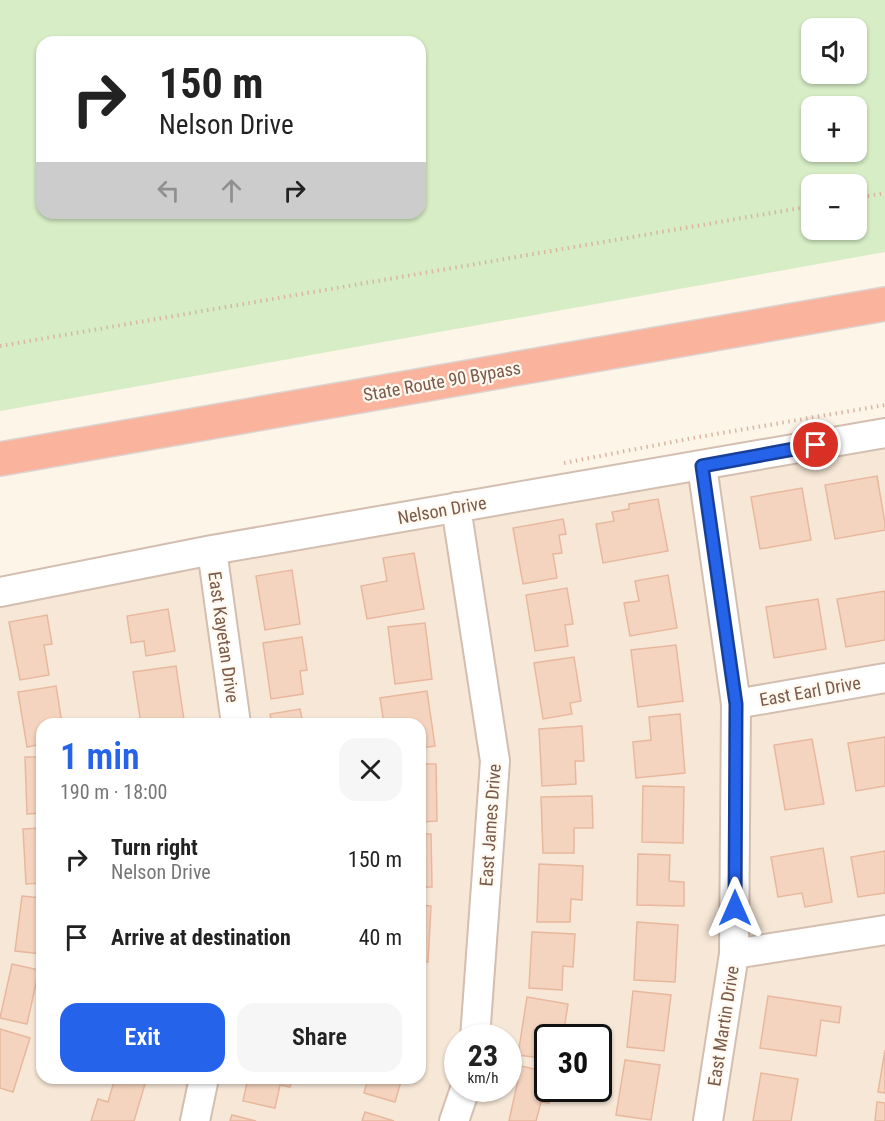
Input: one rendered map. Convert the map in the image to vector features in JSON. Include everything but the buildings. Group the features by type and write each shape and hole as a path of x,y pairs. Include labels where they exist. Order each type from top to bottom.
{"highway":[{"name":"State Route 90 Bypass","path":"0,459 885,304"}],"street":[{"name":"Nelson Drive","path":"0,592 212,550 885,433"},
{"name":"East Martin Drive","path":"702,466 736,704 734,954 708,1121"},
{"name":"East James Drive","path":"456,507 495,761 476,1024"},
{"name":"East Kayetan Drive","path":"212,550 235,718"},
{"name":"East Earl Drive","path":"736,704 885,678"},
{"path":"734,954 885,930"},
{"path":"195,1121 203,1084"},
{"path":"454,1121 461,1102"}],"path":[{"path":"867,196 885,193"},
{"path":"0,346 801,208"}],"shaded area":[{"path":"885,444 885,1121 0,1121 0,599"}],"green space":[{"path":"0,0 885,0 885,252 0,411"}],"route":[{"path":"735,908 736,704 702,466 816,445"}]}
